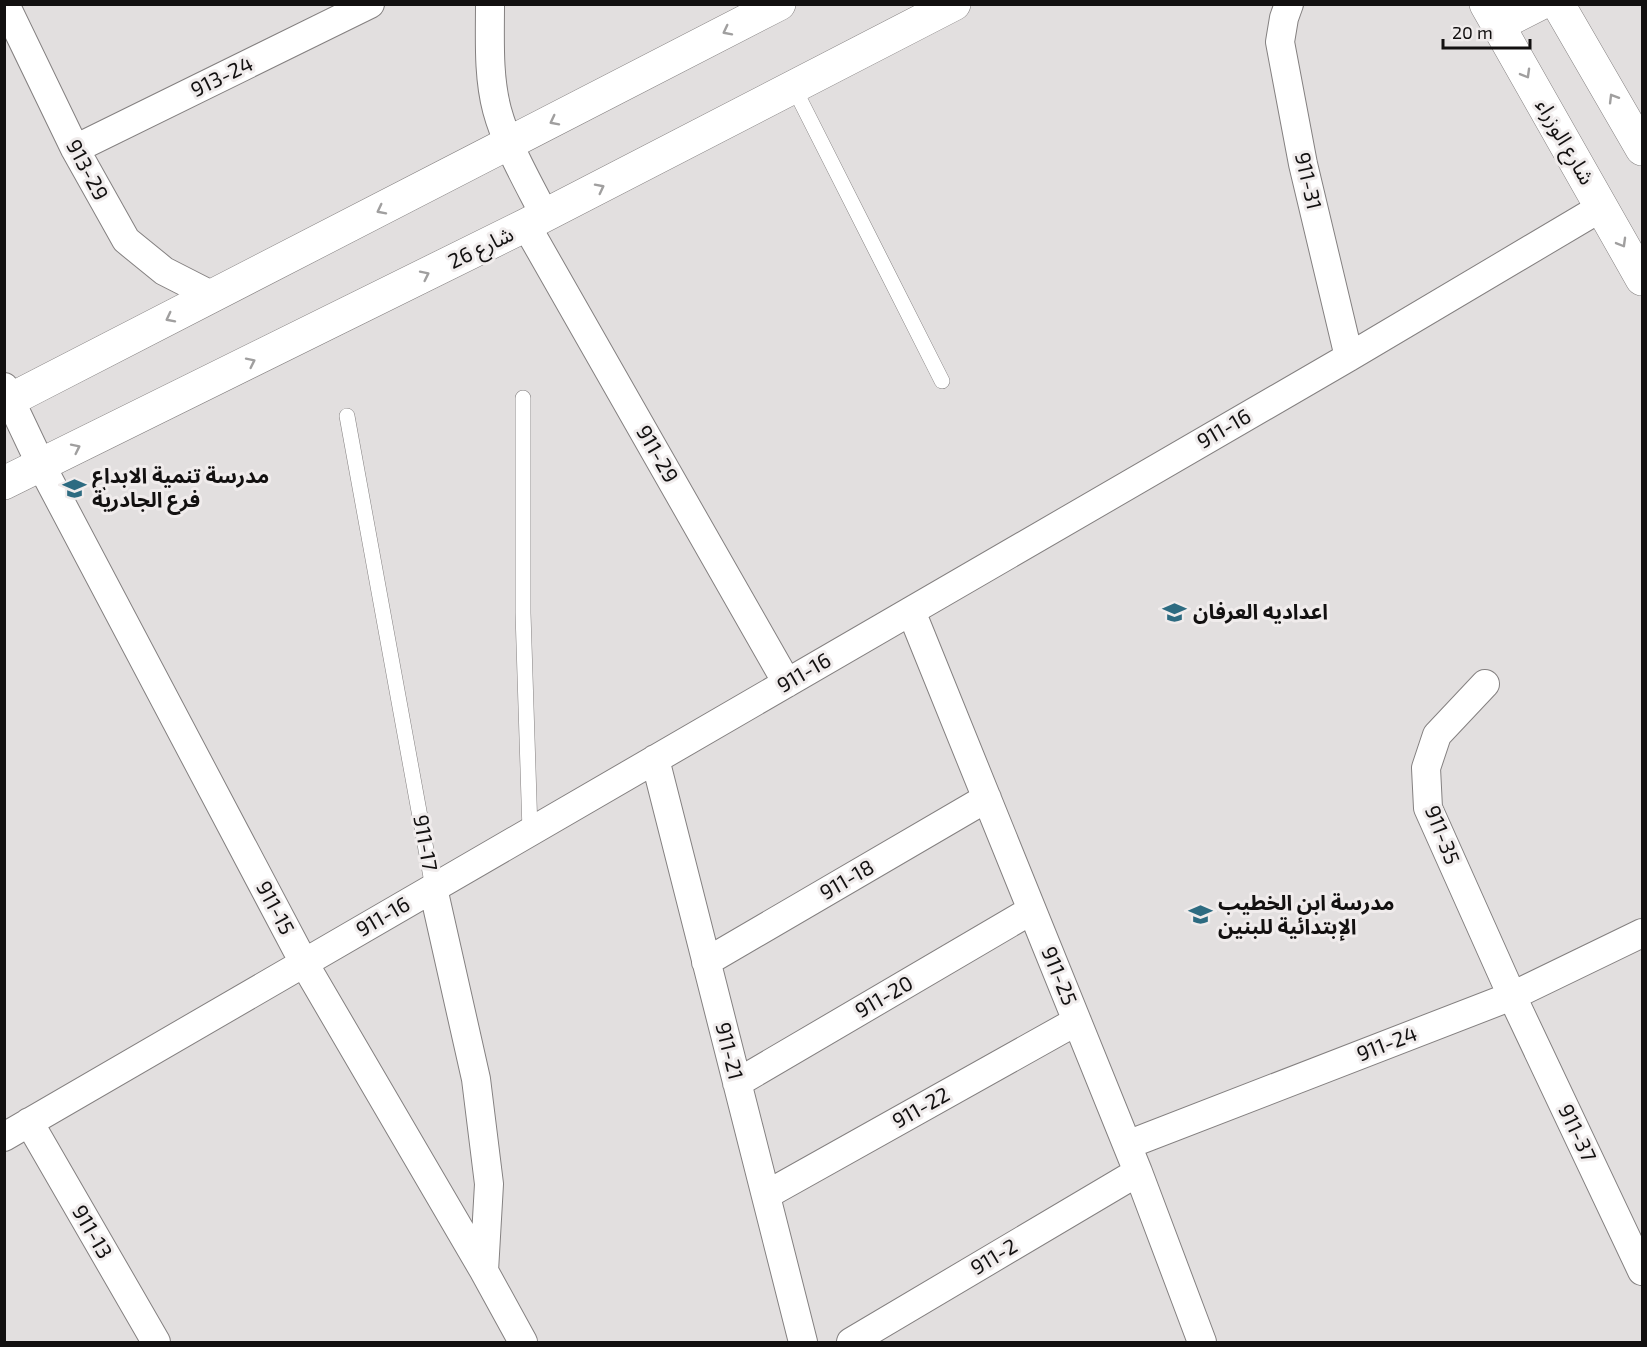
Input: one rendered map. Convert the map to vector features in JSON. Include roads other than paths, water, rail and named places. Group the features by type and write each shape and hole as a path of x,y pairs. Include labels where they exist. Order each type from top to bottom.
{"street":[{"name":"913-24","path":"75,149 370,4"},
{"name":"911-29","path":"490,4 493,93 535,221 787,683"},
{"path":"7,396 213,296 779,4"},
{"name":"شارع 26","path":"4,483 535,221 954,4"},
{"name":"911-31","path":"1289,4 1280,42 1303,164 1349,357"},
{"path":"1492,15 1539,4"},
{"path":"1558,4 1642,148"},
{"name":"913-29","path":"12,7 75,149 126,240 164,271 213,296"},
{"name":"شارع الوزراء","path":"1492,15 1642,279"},
{"name":"911-16","path":"4,1137 1349,357 1602,207"},
{"name":"911-15","path":"7,396 41,465 304,963 523,1342"},
{"name":"911-25","path":"911,611 1138,1172 1202,1342"},
{"name":"911-35","path":"1485,684 1437,735 1426,768 1428,808 1512,996"},
{"name":"911-21","path":"655,759 803,1342"},
{"name":"911-18","path":"706,962 987,798"},
{"name":"911-17","path":"433,888 476,1079 489,1184 484,1271"},
{"name":"911-20","path":"737,1083 1032,910"},
{"name":"911-24","path":"1127,1145 1512,996 1642,933"},
{"name":"911-37","path":"1512,996 1642,1271"},
{"name":"911-22","path":"766,1195 1077,1021"},
{"name":"911-13","path":"29,1122 156,1342"},
{"name":"911-2","path":"857,1341 1138,1172"}],"lane":[{"path":"794,88 942,381"},
{"path":"523,398 523,613 530,831"},
{"name":"911-17","path":"347,416 433,888"}],"place":[{"name":"مدرسة تنمية الابداع فرع الجادرية","path":"74,488"},
{"name":"اعداديه العرفان","path":"1175,612"},
{"name":"مدرسة ابن الخطيب الإبتدائية للبنين","path":"1200,915"}]}
